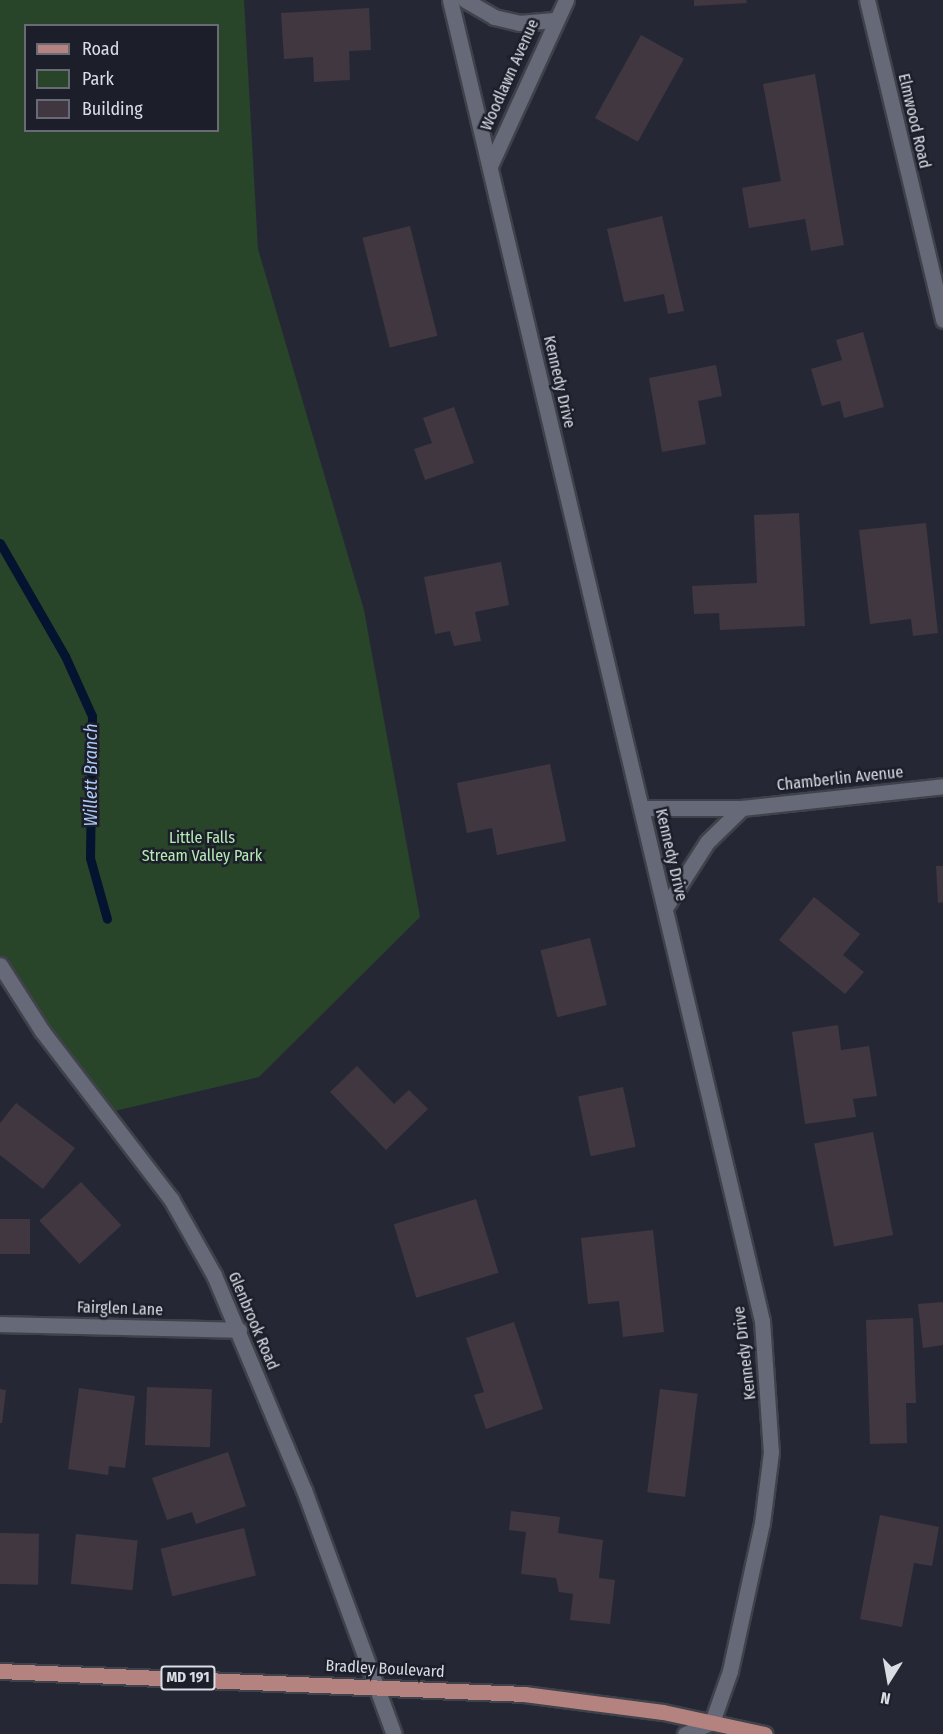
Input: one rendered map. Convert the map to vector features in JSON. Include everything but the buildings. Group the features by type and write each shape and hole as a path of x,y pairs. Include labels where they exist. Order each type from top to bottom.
{"main road":[{"name":"Bradley Boulevard","path":"0,1671 524,1694 712,1722 765,1734"}],"street":[{"name":"Kennedy Drive","path":"450,0 762,1321 769,1393 771,1452 762,1524 730,1671 712,1722"},
{"path":"465,0 494,17 519,23 554,20"},
{"name":"Woodlawn Avenue","path":"490,166 554,20 566,0"},
{"name":"Elmwood Road","path":"867,0 943,320"},
{"name":"Chamberlin Avenue","path":"642,808 742,808 943,786"},
{"path":"665,908 707,842 742,808"},
{"name":"Glenbrook Road","path":"0,965 42,1031 171,1199 214,1275 239,1330 354,1618 375,1687 394,1734"},
{"name":"Fairglen Lane","path":"0,1324 239,1330"},
{"path":"685,1734 712,1722"}],"green space":[{"name":"Little Falls Stream Valley Park","path":"0,0 244,0 258,249 364,610 420,917 259,1077 106,1113 0,964"}],"waterway":[{"name":"Willett Branch","path":"0,543 65,656 92,716 90,858 107,919"}]}
